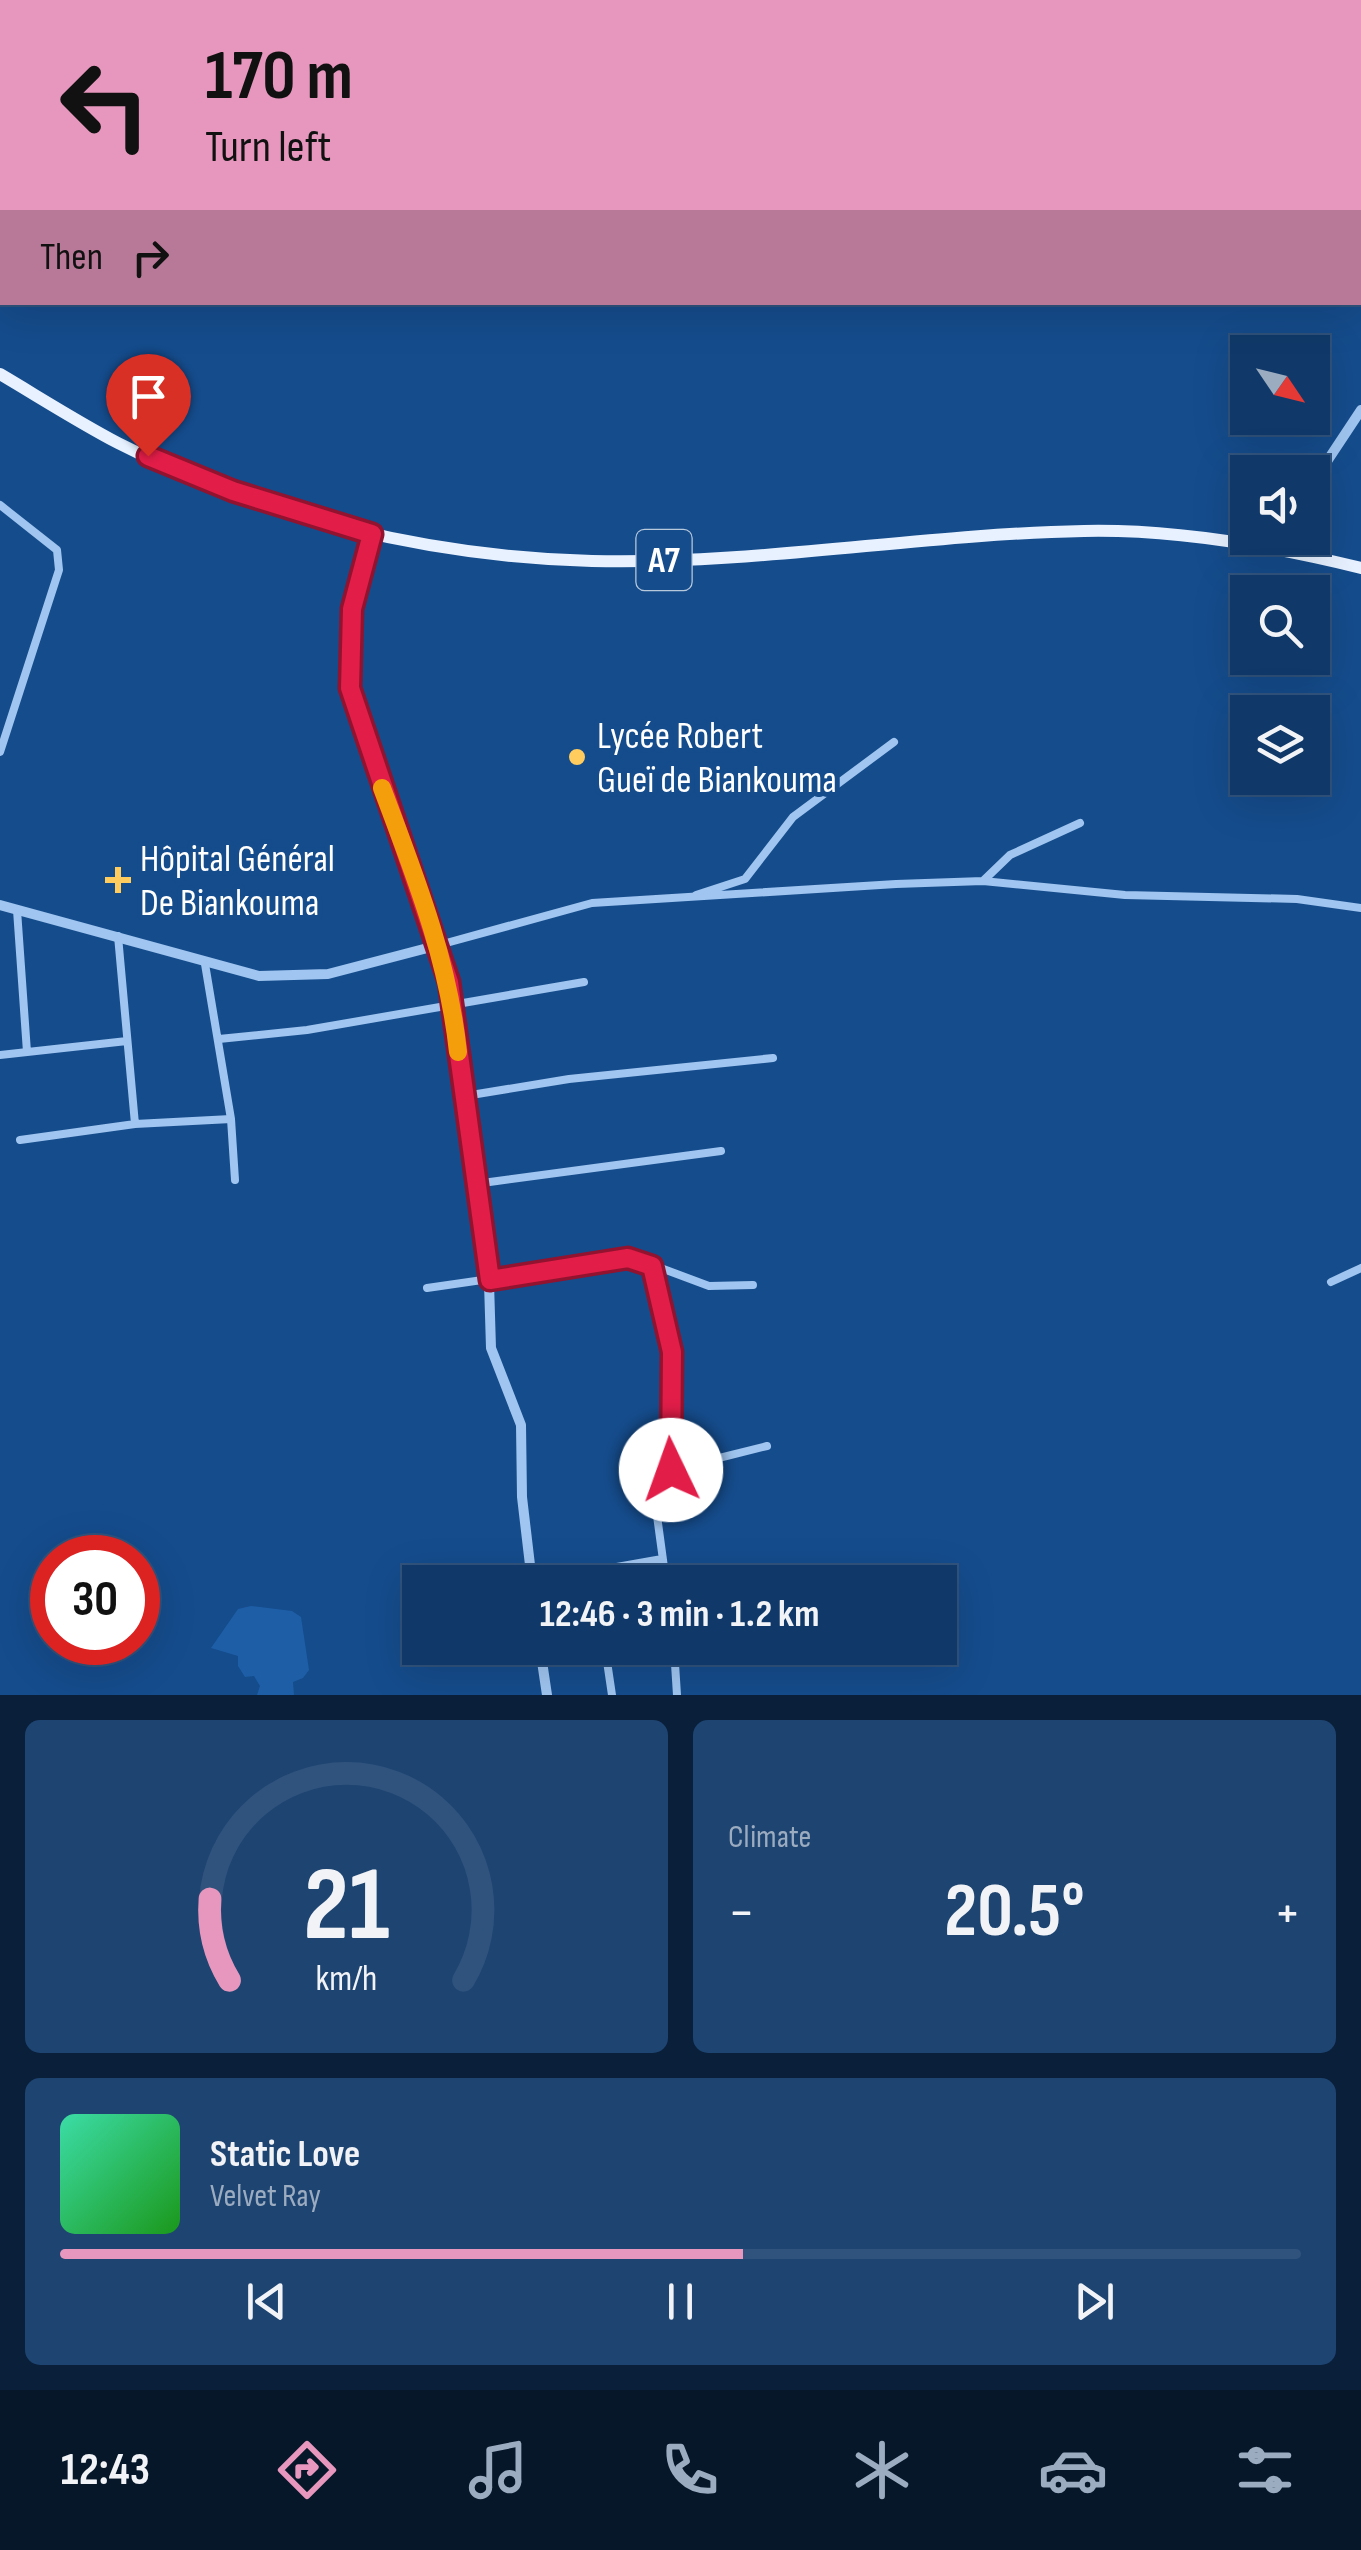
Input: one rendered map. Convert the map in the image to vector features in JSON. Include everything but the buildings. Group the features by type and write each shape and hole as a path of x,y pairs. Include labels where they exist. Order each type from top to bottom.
{"main road":[{"name":"A7","path":"0,374 119,444 206,482 372,534 460,549 590,561 698,560 940,538 1088,531 1230,542"},
{"name":"A7","path":"1306,555 1361,568"}],"street":[{"path":"1330,457 1361,410"},
{"path":"0,505 57,550 60,570 0,752"},
{"path":"372,534 352,609 350,688 362,735 439,945 453,1003 474,1184 490,1280 491,1348 521,1426 522,1487 530,1565"},
{"path":"692,897 710,887 745,879 794,816 894,742"},
{"path":"983,881 1010,855 1080,822"},
{"path":"0,906 259,976 328,974 592,903 983,881 1125,896 1297,900 1361,908"},
{"path":"17,910 28,1052"},
{"path":"118,936 135,1124"},
{"path":"204,964 232,1119 235,1180"},
{"path":"219,1039 307,1030 584,982"},
{"path":"0,1055 128,1041"},
{"path":"465,1096 569,1079 773,1058"},
{"path":"20,1140 135,1124 232,1119"},
{"path":"474,1184 638,1166 721,1151"},
{"path":"427,1288 634,1258 709,1286 753,1284"},
{"path":"652,1266 672,1352 671,1470"},
{"path":"1331,1282 1361,1268"},
{"path":"663,1565 655,1491 658,1480 671,1470 767,1446"},
{"path":"619,1565 662,1558"},
{"path":"543,1665 547,1695"},
{"path":"608,1665 612,1695"},
{"path":"675,1665 678,1695"}],"shaded area":[{"path":"251,1606 292,1611 301,1617 309,1670 293,1682 294,1695 257,1695 260,1686 254,1676 245,1677 238,1666 238,1656 211,1648 238,1609"}],"slow traffic":[{"path":"382,788 434,926 451,992 458,1052"}],"place":[{"name":"Lycée Robert Gueï de Biankouma","path":"577,757"},
{"name":"Hôpital Général De Biankouma","path":"118,880"}],"route":[{"path":"148,456 206,482 372,534 352,609 347,670 357,720 434,926 449,982 468,1144 483,1216 490,1280 628,1258 652,1266 672,1352 668,1411 671,1470"}]}
